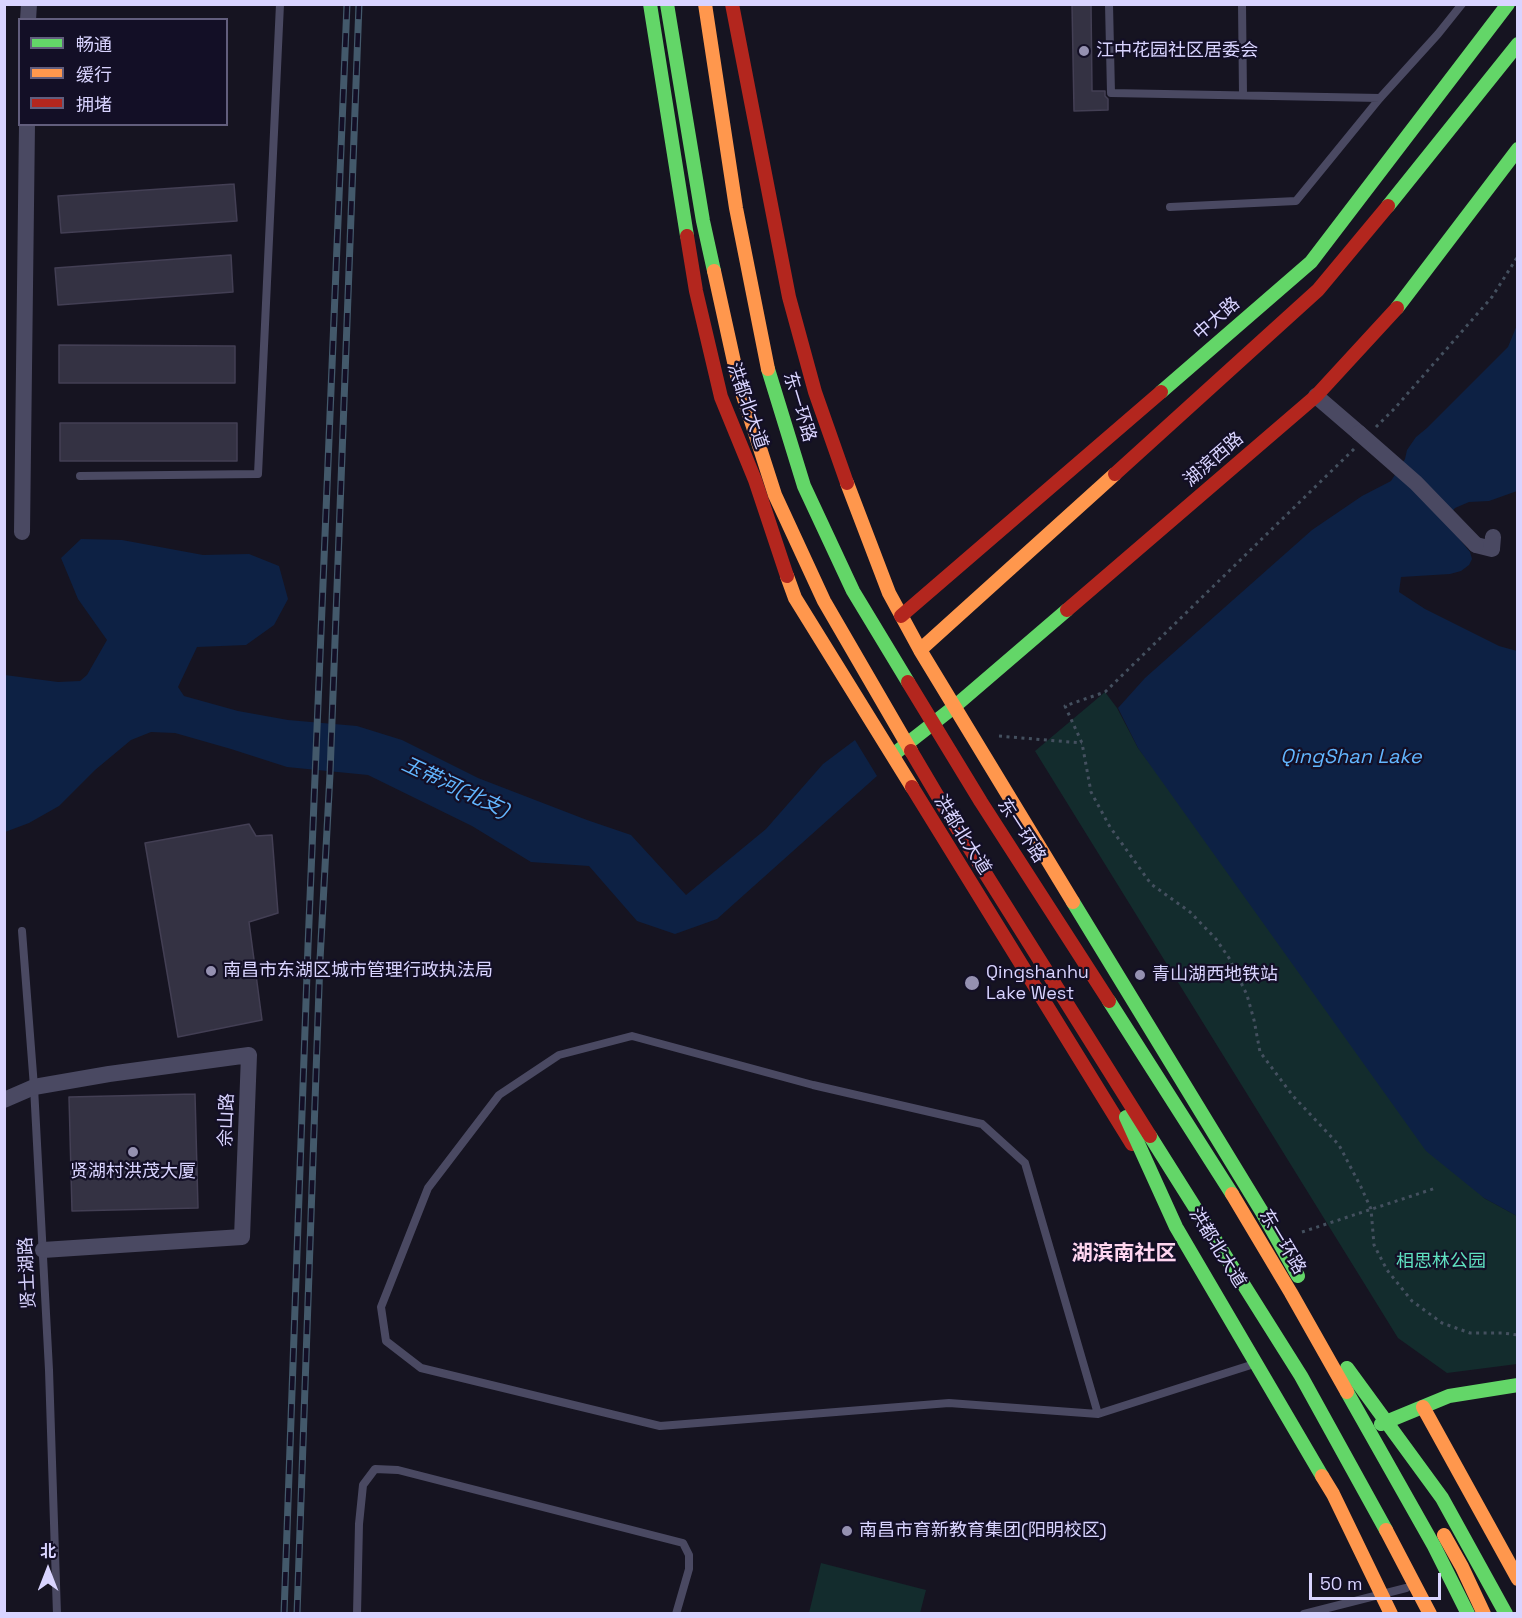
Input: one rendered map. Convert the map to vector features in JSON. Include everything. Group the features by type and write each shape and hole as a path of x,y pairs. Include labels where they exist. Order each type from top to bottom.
{"main road":[{"name":"洪都北大道","path":"650,4 696,291 721,398 754,480 795,598 1345,1489"},
{"path":"667,4 703,221 738,380 775,495 830,612 950,817 1301,1376 1405,1564 1430,1614"},
{"name":"东一环路","path":"705,4 736,208 768,369 804,486 852,591 981,802 1220,1173 1291,1293 1434,1546 1468,1614"},
{"path":"732,4 789,297 812,382 889,593 954,707 1256,1202 1308,1293"},
{"name":"中大路","path":"902,616 1311,262 1508,4"},
{"path":"920,650 1318,290 1518,44"},
{"name":"湖滨西路","path":"892,756 954,707 1316,396 1396,309 1518,149"},
{"path":"1089,1037 1176,1227 1333,1494 1391,1614"},
{"path":"1291,1293 1442,1498 1506,1614"},
{"path":"1342,1353 1416,1485"},
{"path":"1382,1424 1449,1396 1518,1385"},
{"path":"1423,1407 1518,1579"},
{"path":"1439,1526 1462,1567 1484,1614"},
{"path":"1376,1539 1406,1588 1418,1614"}],"street":[{"path":"22,532 27,126"},
{"path":"1316,396 1416,483 1476,545 1492,549 1493,537"},
{"name":"佘山路","path":"4,1100 34,1087 109,1074 249,1055 242,1237 43,1250"}],"lane":[{"path":"80,476 258,474 280,4"},
{"path":"1109,4 1111,93 1380,98"},
{"path":"1242,4 1242,95"},
{"path":"1170,207 1296,201 1380,98 1462,4"},
{"name":"贤士湖路","path":"22,931 43,1250 57,1614"},
{"path":"1098,1414 1025,1163 982,1124 813,1085 632,1036 560,1055 499,1095 428,1188 381,1307 386,1341 421,1368 660,1426 950,1403 1098,1414 1265,1360"},
{"path":"357,1614 359,1524 363,1485 375,1469 398,1470 683,1543 689,1556 689,1569 676,1614"},
{"path":"1304,1614 1406,1588"}],"path":[{"path":"1518,256 1492,297 1395,408 1363,436 1105,692 1065,706 1082,743 1091,792 1110,827 1151,885 1190,912 1216,939 1229,958 1247,995 1260,1052 1293,1096 1339,1145 1371,1209 1374,1245 1387,1270 1412,1301 1442,1323 1470,1333 1518,1335"},
{"path":"999,736 1082,743"},
{"path":"1302,1232 1436,1188"}],"green space":[{"name":"相思林公园","path":"1105,692 1117,708 1138,748 1484,1198 1517,1216 1517,1364 1447,1373 1398,1338 1035,751"},
{"path":"821,1563 926,1590 920,1613 809,1613"}],"water":[{"name":"QingShan Lake","path":"1517,325 1517,491 1489,501 1469,502 1455,508 1450,514 1450,527 1470,552 1472,559 1469,565 1461,571 1450,574 1401,577 1399,592 1425,609 1499,646 1517,651 1517,1216 1484,1198 1426,1151 1138,748 1118,708 1145,678 1312,530 1362,496 1391,481 1416,437 1508,347"},
{"name":"玉带河(北支)","path":"81,539 122,540 203,555 249,554 279,566 288,599 274,625 246,645 197,647 178,687 184,696 238,711 288,720 357,726 402,740 478,778 631,835 686,895 766,829 823,764 855,740 877,776 717,919 675,934 637,921 589,866 531,862 472,826 368,775 287,767 175,733 151,732 131,740 95,770 59,806 29,823 5,832 5,675 58,682 80,681 87,675 107,640 78,599 61,558"}],"building":[{"path":"1072,4 1091,4 1092,91 1105,91 1108,110 1074,111"},
{"path":"234,184 237,221 61,233 58,196"},
{"path":"231,255 233,292 58,305 55,268"},
{"path":"59,345 235,346 235,383 59,383"},
{"path":"60,423 237,423 237,461 60,461"},
{"name":"南昌市东湖区城市管理行政执法局","path":"249,824 256,836 272,835 278,913 249,922 262,1020 178,1037 145,843"},
{"name":"贤湖村洪茂大厦","path":"195,1094 198,1208 72,1211 69,1097"}],"railway":[{"path":"284,1614 308,946 347,4"},
{"path":"297,1614 320,960 330,774 359,4"}],"traffic: fast":[{"path":"650,4 687,236"},
{"path":"667,4 703,221 714,271"},
{"path":"1161,392 1311,262 1508,4"},
{"path":"1388,206 1518,44"},
{"path":"1397,308 1518,149"},
{"path":"768,369 804,486 853,591 908,682"},
{"path":"894,754 954,707 1067,610"},
{"path":"1073,902 1262,1212 1298,1276"},
{"path":"1109,1001 1232,1194"},
{"path":"1126,1117 1176,1227 1322,1476"},
{"path":"1150,1136 1301,1376 1386,1530"},
{"path":"1347,1368 1442,1498 1506,1614"},
{"path":"1381,1424 1449,1396 1518,1385"},
{"path":"1347,1392 1434,1546 1468,1614"}],"traffic: slow":[{"path":"705,4 736,208 768,369"},
{"path":"714,271 738,380 775,495 824,601 911,751"},
{"path":"920,650 1115,474"},
{"path":"847,483 889,593 920,650 1073,902"},
{"path":"787,576 795,598 912,787"},
{"path":"1232,1194 1347,1392"},
{"path":"1423,1407 1518,1579"},
{"path":"1322,1476 1391,1614"},
{"path":"1386,1530 1430,1614"},
{"path":"1444,1535 1484,1614"}],"traffic: jam":[{"path":"732,4 789,297 815,392 847,483"},
{"path":"1115,474 1318,290 1388,206"},
{"path":"687,236 696,291 721,397 755,480 787,576"},
{"path":"1067,610 1316,396 1397,308"},
{"path":"901,616 1161,392"},
{"path":"908,682 981,802 1109,1001"},
{"path":"911,751 1150,1136"},
{"path":"912,787 1132,1144"}],"place":[{"name":"江中花园社区居委会","path":"1084,51"},
{"name":"南昌市东湖区城市管理行政执法局","path":"211,971"},
{"name":"青山湖西地铁站","path":"1140,975"},
{"name":"Qingshanhu Lake West","path":"972,983"},
{"name":"贤湖村洪茂大厦","path":"133,1152"},
{"name":"南昌市育新教育集团(阳明校区)","path":"847,1531"}],"district":[{"name":"湖滨南社区","path":"1124,1254"}]}
